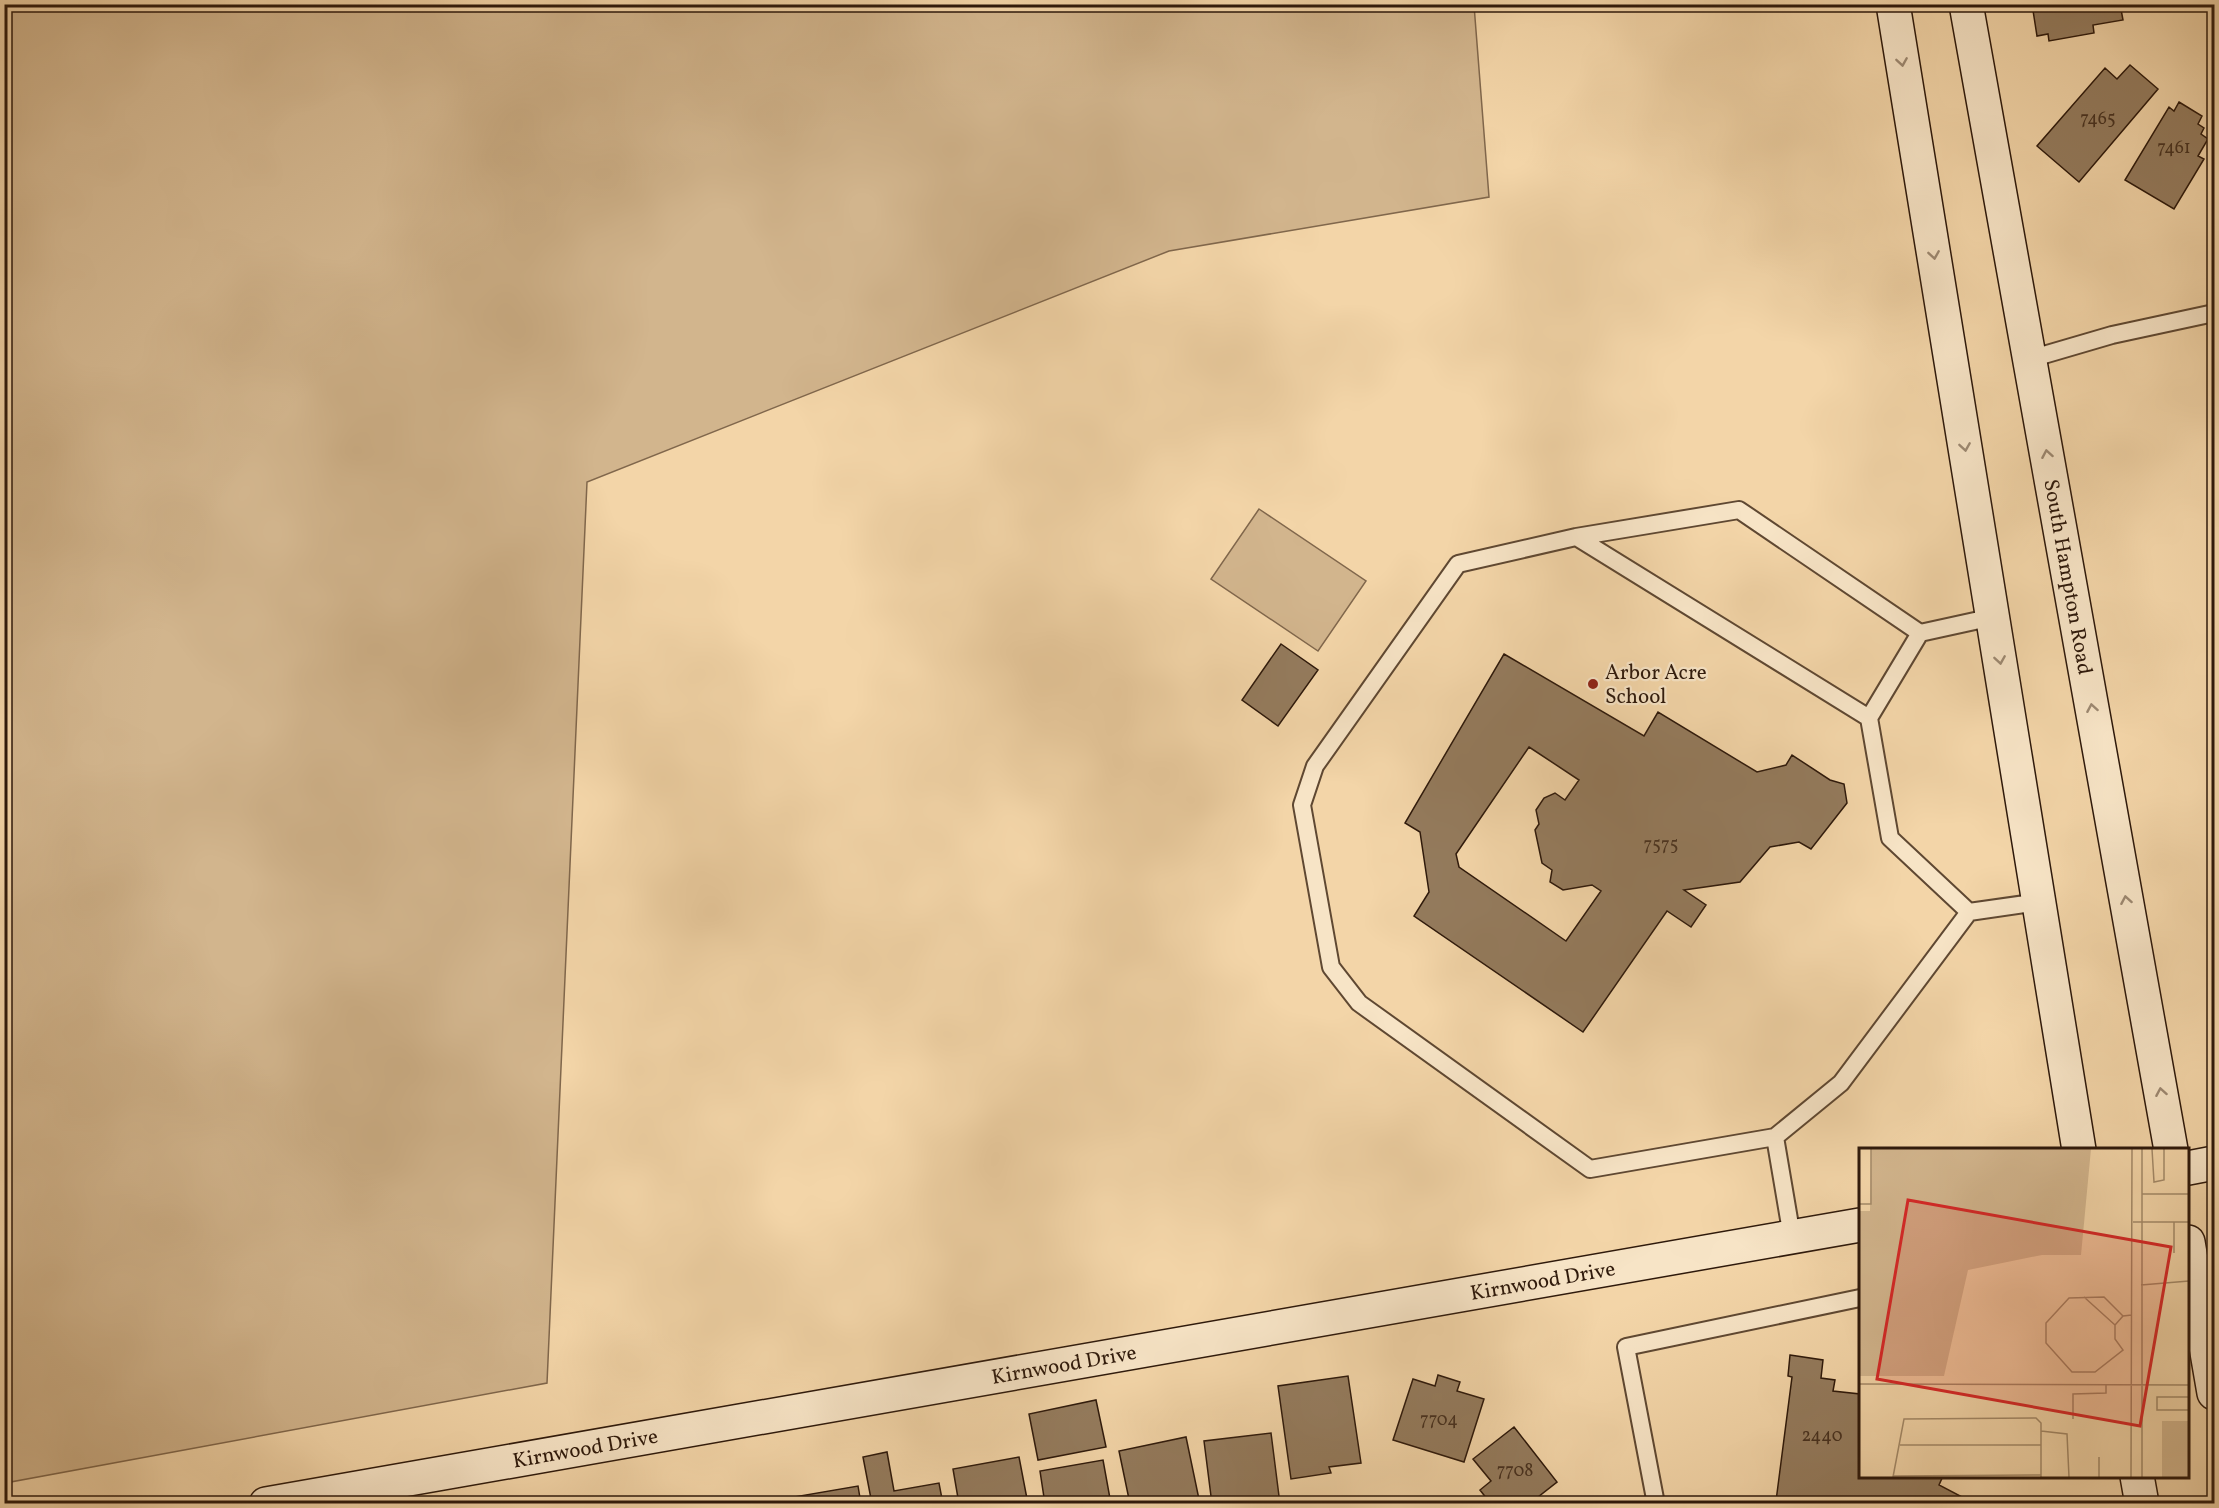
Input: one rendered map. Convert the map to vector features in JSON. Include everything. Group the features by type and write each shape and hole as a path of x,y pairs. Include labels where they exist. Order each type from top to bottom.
{"main road":[{"path":"1893,4 2079,1148"},
{"name":"South Hampton Road","path":"1966,4 2171,1148"},
{"path":"2189,1168 2214,1163"},
{"name":"Kirnwood Drive","path":"266,1503 1859,1225"},
{"path":"2189,1253 2214,1393"},
{"path":"2137,1478 2142,1503"}],"lane":[{"path":"2030,359 2112,335 2214,313"},
{"path":"1993,617 1920,633 1739,510 1578,538 1458,564 1315,766 1302,805 1332,967 1359,1003 1590,1169 1775,1137 1841,1083 1969,912 2039,902"},
{"path":"1578,538 1869,718"},
{"path":"1920,633 1869,718 1890,838 1969,912"},
{"path":"1775,1137 1792,1237"},
{"path":"1656,1503 1626,1347 1859,1298"}],"shaded area":[{"path":"5,4 1474,5 1489,197 1169,251 587,482 547,1383 5,1483"},
{"path":"1259,509 1366,581 1318,651 1211,579"}],"building":[{"path":"2032,4 2120,4 2123,20 2093,25 2094,33 2049,41 2048,34 2037,36"},
{"path":"2130,65 2158,89 2079,182 2037,146 2105,68 2117,79"},
{"path":"2179,102 2202,116 2198,124 2204,128 2201,134 2208,139 2198,156 2204,159 2174,209 2125,180 2169,107 2174,111"},
{"path":"1281,644 1318,670 1278,726 1242,700"},
{"path":"1504,654 1644,736 1658,712 1757,772 1786,765 1792,755 1830,780 1844,784 1847,803 1811,849 1799,842 1770,847 1740,882 1684,890 1706,905 1691,927 1667,911 1583,1032 1414,916 1429,892 1420,832 1405,823","holes":["1529,747 1579,780 1565,800 1555,793 1544,798 1536,810 1539,824 1535,830 1542,863 1552,870 1550,882 1563,890 1592,885 1601,891 1566,941 1459,867 1456,854"]},
{"path":"1790,1355 1823,1360 1821,1378 1835,1380 1833,1391 1859,1394 1859,1478 1942,1478 1939,1485 1966,1499 1963,1504 1745,1504 1745,1498 1776,1501 1792,1377 1788,1376"},
{"path":"1438,1375 1460,1382 1457,1391 1484,1399 1464,1462 1393,1440 1413,1379 1435,1386"},
{"path":"1348,1376 1361,1463 1329,1467 1331,1473 1291,1479 1278,1386"},
{"path":"1096,1400 1106,1447 1038,1460 1029,1414"},
{"path":"1514,1427 1557,1482 1529,1504 1491,1504 1480,1490 1491,1481 1473,1459"},
{"path":"1271,1433 1280,1504 1212,1504 1204,1441"},
{"path":"1186,1437 1200,1504 1130,1504 1119,1451"},
{"path":"887,1452 894,1491 939,1483 943,1504 872,1504 863,1457"},
{"path":"1019,1457 1028,1504 959,1504 953,1469"},
{"path":"1103,1460 1111,1504 1045,1504 1040,1471"},
{"path":"858,1486 861,1504 789,1504 788,1498"}],"place":[{"name":"Arbor Acre School","path":"1593,684"}]}
